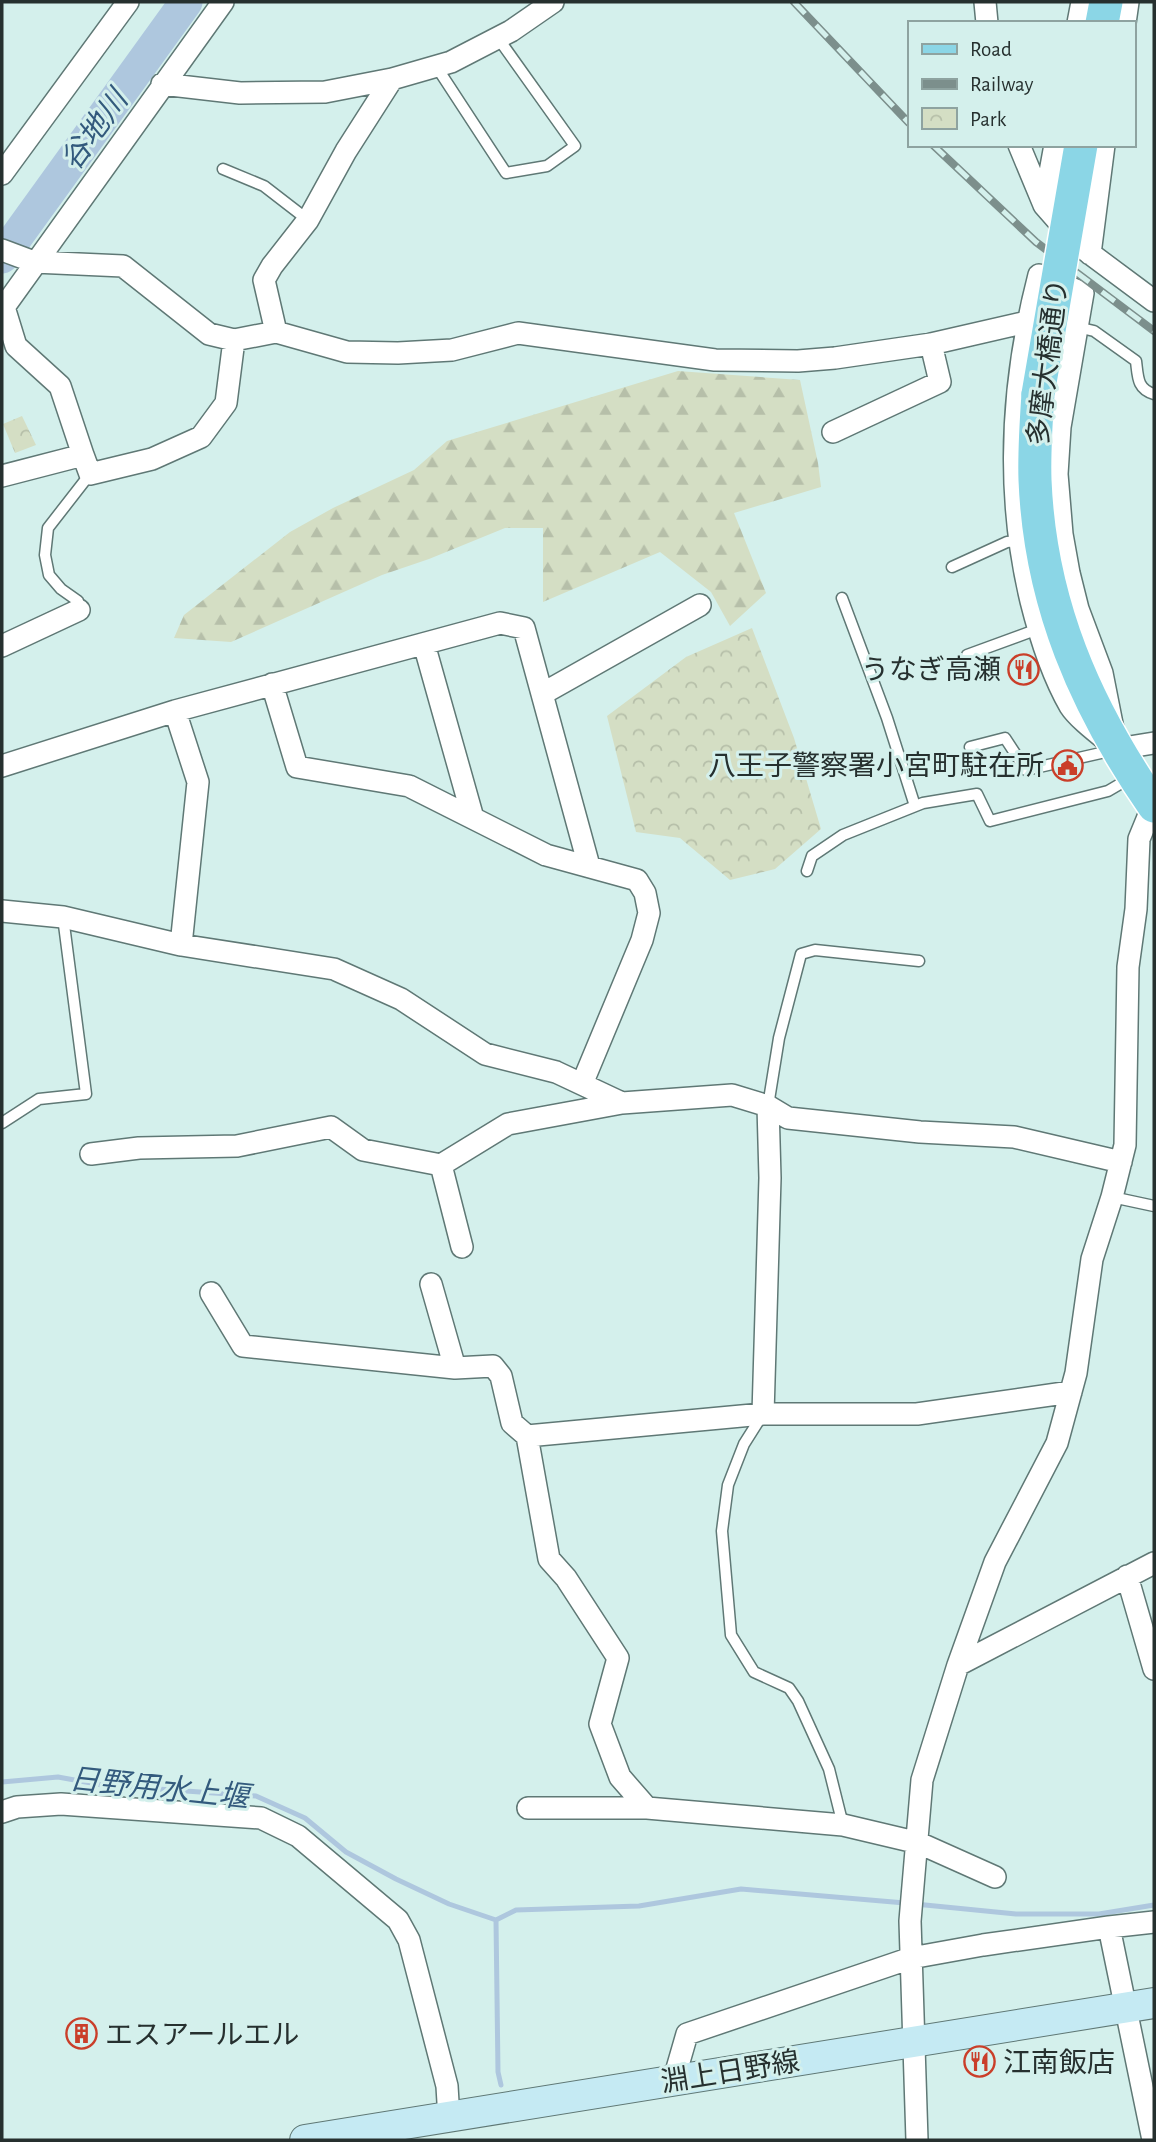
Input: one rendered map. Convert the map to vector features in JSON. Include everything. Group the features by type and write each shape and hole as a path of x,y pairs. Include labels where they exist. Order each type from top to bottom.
{"main road":[{"path":"1102,21 1106,2"},
{"name":"多摩大橋通り","path":"1081,147 1038,394 1035,478 1041,536 1049,584 1071,656 1119,772 1154,805"},
{"name":"淵上日野線","path":"305,2140 449,2119 674,2079 1154,2003"}],"street":[{"path":"2,174 128,2"},
{"path":"86,465 60,386 16,346 3,308 31,260 223,2"},
{"path":"162,84 240,93 325,92 392,79 451,62 511,31 553,2"},
{"path":"985,2 987,21"},
{"path":"1078,21 1082,2"},
{"path":"1125,21 1128,2"},
{"path":"275,332 264,280 308,220 346,151 392,79"},
{"path":"1019,147 1044,205 1090,254 1154,301"},
{"path":"1044,205 1055,147"},
{"path":"1090,254 1104,147"},
{"path":"2,250 31,260 122,265 209,334 234,340 275,332 347,352 452,350 518,333 715,360 753,362 835,358 931,344 1027,322"},
{"path":"1039,275 1083,293 1060,428 1057,474 1069,573 1078,609 1102,673 1119,772 1071,708 1049,662 1038,629 1019,541 1013,439 1027,322 1039,275"},
{"path":"2,476 152,459 201,437 226,403 234,340"},
{"path":"833,432 940,382 931,344"},
{"path":"542,694 700,605"},
{"path":"3,642 79,610"},
{"path":"2,766 175,711 500,623 524,628 589,866"},
{"path":"424,644 473,818"},
{"path":"272,684 297,767 409,786 546,855 637,880 645,893 649,913 642,940 582,1084"},
{"path":"175,711 198,782 181,945"},
{"path":"1119,772 1135,744 1154,743"},
{"path":"917,2140 911,1921 922,1780 958,1665 995,1562 1057,1443 1076,1373 1092,1259 1125,1145 1127,979 1136,909 1139,839 1154,805"},
{"path":"2,911 63,917 181,945 334,969 401,999 485,1054 556,1072 622,1103"},
{"path":"92,1154 139,1148 237,1146 331,1127 363,1150 441,1165 508,1124 622,1103 732,1095 768,1106 788,1118 895,1130 1014,1137 1121,1162"},
{"path":"763,1413 770,1178 768,1106"},
{"path":"441,1165 462,1247"},
{"path":"431,1284 455,1368"},
{"path":"211,1293 243,1346 455,1368 493,1366 501,1376 512,1423 527,1436 549,1559 566,1578 618,1658 600,1724 620,1777 647,1808"},
{"path":"527,1436 763,1413 917,1414 1071,1392"},
{"path":"958,1665 1154,1563"},
{"path":"1127,1576 1154,1666"},
{"path":"2,1812 17,1807 61,1804 261,1818 298,1836 398,1920 409,1940 444,2072 449,2119"},
{"path":"528,1808 647,1808 843,1825 919,1843 995,1877"},
{"path":"674,2079 687,2034 911,1958 983,1945 1154,1922"},
{"path":"1109,1927 1153,2140"}],"lane":[{"path":"436,66 506,173 547,166 575,146 498,38"},
{"path":"223,169 264,186 308,220"},
{"path":"1077,327 1094,331 1136,361 1138,383 1154,394"},
{"path":"79,610 78,601 48,575 45,555 48,528 86,465"},
{"path":"952,567 1007,542 1019,541"},
{"path":"842,598 887,718 915,806"},
{"path":"967,655 1038,629"},
{"path":"970,747 1005,738 1026,770 1119,772"},
{"path":"807,871 813,856 843,835 915,806 977,793 990,821 1119,772"},
{"path":"2,1123 39,1099 86,1094 63,917"},
{"path":"768,1106 779,1038 801,954 815,950 919,961"},
{"path":"1112,1197 1154,1206"},
{"path":"763,1413 744,1444 728,1485 722,1531 731,1635 754,1672 789,1688 798,1701 829,1769 843,1825"}],"green space":[{"path":"678,371 800,380 818,463 821,487 734,513 766,593 730,626 711,592 660,552 543,602 543,528 505,528 382,575 231,642 174,638 184,615 290,532 333,508 414,470 447,441"},
{"path":"22,416 36,445 15,453 3,424"},
{"path":"752,628 794,738 821,829 775,869 730,880 680,838 636,832 607,716 686,657"}],"waterway":[{"name":"谷地川","path":"2,257 186,2"},
{"name":"日野用水上堰","path":"2,1782 58,1777 102,1785 256,1796 305,1818 346,1852 396,1879 449,1904 496,1920"},
{"path":"496,1920 516,1910 639,1906 741,1889 905,1903"},
{"path":"915,1904 1016,1914 1099,1914 1154,1905"},
{"path":"496,1920 498,2072 501,2085"}],"railway":[{"path":"794,2 908,122"},
{"path":"935,147 1036,242 1154,331"}],"place":[{"name":"うなぎ高瀬","path":"1024,669"},
{"name":"八王子警察署小宮町駐在所","path":"1067,765"},
{"name":"エスアールエル","path":"82,2034"},
{"name":"江南飯店","path":"980,2062"}]}
